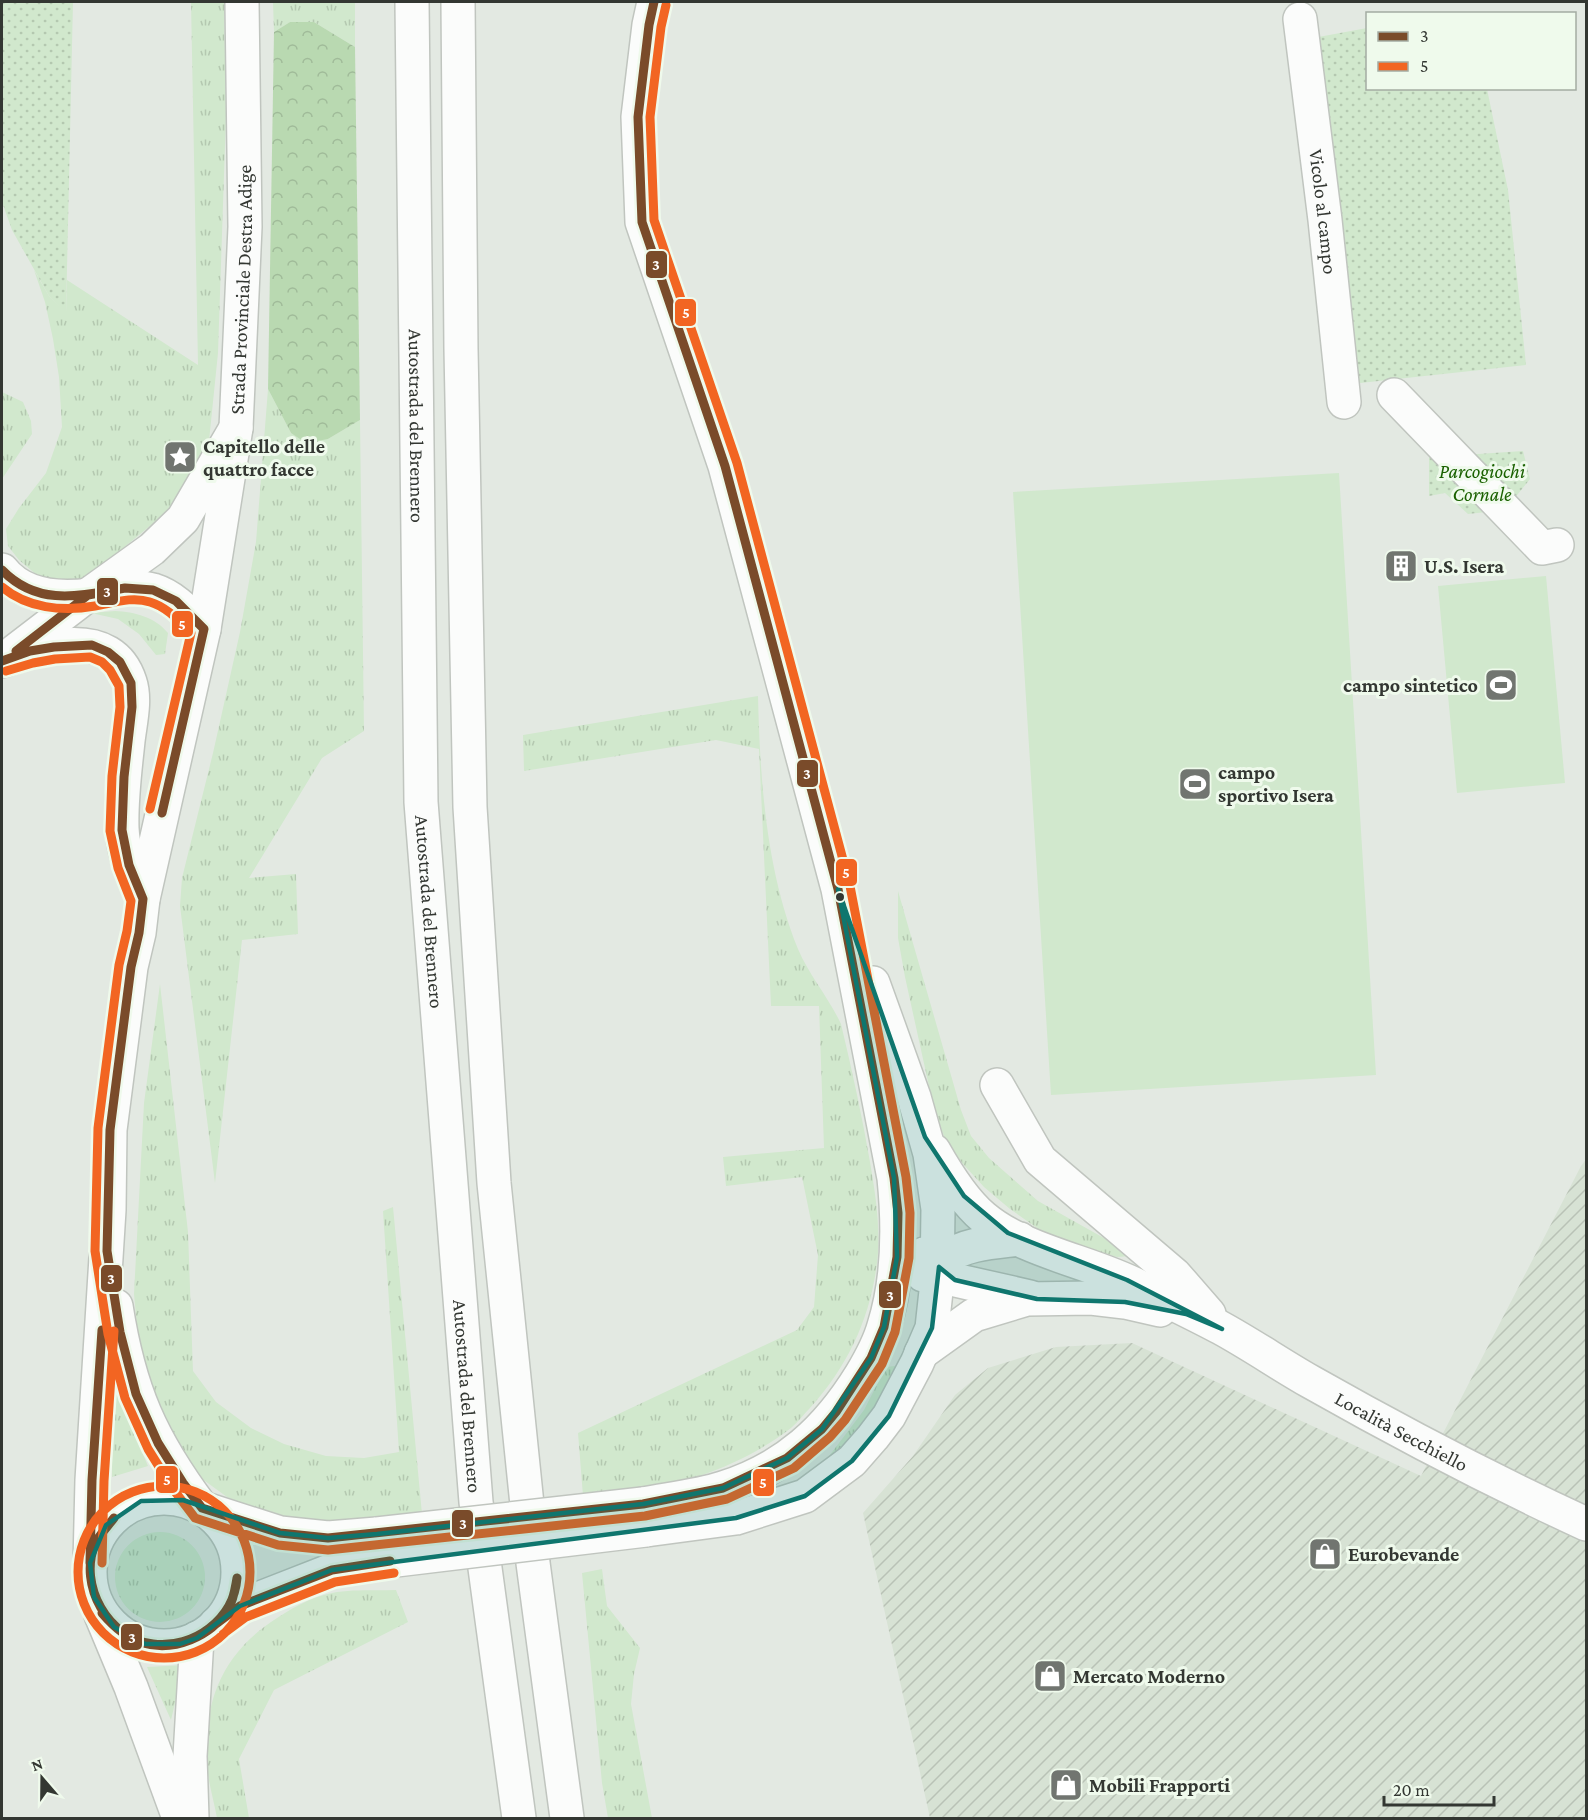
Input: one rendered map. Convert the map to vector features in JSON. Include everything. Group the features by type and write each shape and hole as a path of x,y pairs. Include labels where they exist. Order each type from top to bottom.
{"main road":[{"name":"Strada Provinciale Destra Adige","path":"90,1563 92,1480 107,1251 110,1130 131,967 139,933 143,899 204,629 236,428 245,227 242,2"},
{"name":"Autostrada del Brennero","path":"412,2 421,802 476,1502 519,1818"},
{"path":"458,2 461,349 470,807 494,1183 532,1563 567,1818"},
{"path":"654,2 638,117 642,222 725,466 838,889 894,1178 897,1257 884,1327"},
{"name":"Vicolo al campo","path":"1300,19 1325,220 1344,402"},
{"path":"1394,395 1542,548 1557,545"},
{"path":"2,661 152,549 183,519 236,428"},
{"path":"2,570 11,581 38,594 56,597 88,595 125,588 153,590 176,602 204,629"},
{"path":"2,661 30,651 92,645 108,652 120,662 131,683 132,707 124,777 122,830 129,865 143,899"},
{"path":"179,1818 131,1687 94,1597 90,1580 90,1563 96,1543 106,1525 122,1511 141,1501 162,1498 183,1500 280,1533 328,1538 378,1548 644,1517 736,1518 806,1496 852,1461 889,1416 932,1328 937,1266 938,1209 925,1137 914,1097 838,889"},
{"path":"997,1085 1040,1160 1174,1275 1222,1329"},
{"name":"Località Secchiello","path":"925,1137 945,1169 983,1217 1008,1233 1059,1256 1127,1280 1222,1329 1373,1416 1527,1496 1587,1524"},
{"name":"Località Secchiello","path":"897,1213 914,1244 955,1280 1037,1299"},
{"path":"644,1517 723,1488 787,1458 822,1429 836,1412 871,1358 884,1327 901,1298 916,1279 947,1257 970,1247 1020,1239"},
{"name":"Strada Provinciale Destra Adige","path":"107,1251 120,1332 136,1394 158,1443 202,1508"},
{"name":"Località Secchiello","path":"921,1353 974,1315 1016,1302 1037,1299 1091,1298 1125,1302 1186,1314 1222,1329"},
{"path":"192,1818 189,1756 207,1631 229,1606 237,1585 237,1563 231,1541 219,1522 202,1508"},
{"path":"94,1597 102,1613 114,1627 136,1640 145,1644 162,1646 180,1644 207,1631 240,1606 332,1570 378,1548"}],"highlighted area":[{"path":"838,889 925,1137 964,1196 1008,1233 1127,1280 1222,1329 1186,1314 1125,1302 1037,1299 955,1280 939,1267 932,1328 889,1416 852,1461 805,1496 736,1518 332,1570 240,1606 197,1638 180,1644 145,1644 114,1627 94,1597 90,1563 106,1525 141,1501 183,1500 280,1533 328,1538 377,1534 643,1504 723,1488 787,1458 822,1429 871,1358 884,1327 897,1257 894,1178"}],"shaded area":[{"path":"1586,1160 1586,1818 930,1818 863,1513 913,1456 955,1395 988,1368 1056,1347 1132,1343 1421,1476"}],"green space":[{"path":"2,2 73,2 66,313 49,296 12,230 2,202"},
{"path":"191,2 224,2 226,116 218,353 209,441 168,511 87,578 62,582 38,576 19,560 8,546 6,529 46,473 62,427 59,377 53,339 45,302 34,270 49,296 66,312 67,280 198,365"},
{"path":"273,2 355,2 355,47 314,22 290,22 274,32"},
{"path":"290,22 314,22 355,47 360,420 328,439 306,443 291,433 268,389 274,32"},
{"path":"1366,28 1366,90 1487,90 1508,190 1526,365 1351,384 1313,38"},
{"path":"268,389 291,433 328,439 360,420 364,731 322,758 249,878 296,874 298,934 242,940 215,1183 180,906 182,878 240,632 256,542"},
{"path":"2,392 23,402 31,421 32,434 2,479"},
{"name":"Parcogiochi Cornale","path":"1429,428 1463,455 1523,451 1530,479 1505,510 1468,514 1445,493 1429,496"},
{"name":"campo sportivo Isera","path":"1339,473 1376,1075 1051,1095 1013,492"},
{"name":"campo sintetico","path":"1546,576 1565,783 1457,793 1438,586"},
{"path":"115,611 144,616 163,628 168,633 165,654 156,655 139,634 118,619 91,613"},
{"path":"758,696 763,792 779,888 798,949 841,1024 867,1145 878,1230 878,1253 871,1296 857,1336 837,1374 794,1426 781,1436 747,1456 699,1476 656,1487 583,1496 578,1433 797,1330 814,1307 818,1255 802,1177 726,1186 723,1157 824,1148 819,1006 771,1006 759,749 716,740 524,771 523,735"},
{"path":"898,891 961,1110 971,1136 989,1158 1038,1201 1111,1242 1131,1256 1117,1257 1047,1235 984,1187 945,1139 934,1109 905,977 898,938"},
{"path":"160,984 188,1232 193,1371 216,1402 251,1428 284,1444 326,1456 364,1458 399,1452 383,1211 393,1207 422,1514 333,1526 257,1510 227,1497 194,1473 165,1432 140,1360 134,1294 144,1103"},
{"path":"895,1366 897,1371 876,1414 817,1472 864,1410 886,1367"},
{"path":"110,1377 148,1466 112,1477"},
{"path":"151,1532 169,1532 185,1539 198,1552 205,1568 205,1586 198,1602 185,1615 169,1622 151,1622 135,1615 122,1602 115,1586 115,1568 122,1552 135,1539"},
{"path":"602,1569 607,1606 640,1648 631,1704 652,1818 608,1818 602,1783 582,1573"},
{"path":"396,1590 408,1622 274,1690 239,1759 249,1818 217,1818 208,1771 208,1722 218,1684 239,1651 271,1622 308,1601 347,1591"},
{"path":"184,1665 171,1720 147,1667"}],"transit line":[{"name":"3","path":"202,1508 280,1533 328,1538 643,1504 723,1488 787,1458 822,1429 836,1412 871,1358 884,1327 897,1257 898,1213 894,1178 838,889 725,466 642,222 638,117 654,2"},
{"name":"5","path":"6,671 55,659 90,657 102,662 110,670 119,686 120,707 112,776 110,831 118,868 131,901 119,965 98,1128 95,1251 108,1334 125,1398 148,1449 173,1489 195,1518 278,1545 328,1550 645,1516 727,1499 794,1468 830,1437 845,1420 882,1364 895,1332 909,1258 910,1213 906,1177 850,886 737,463 654,220 650,117 661,27 666,5"},
{"name":"3","path":"2,570 28,589 42,594 72,596 119,589"},
{"name":"5","path":"2,587 22,600 46,607 70,609 143,600 167,611 191,633 150,809"},
{"name":"3","path":"16,651 88,595 125,588 153,590 176,601 204,629"},
{"name":"3","path":"162,813 204,629"},
{"name":"3","path":"2,661 30,651 92,645 108,652 120,662 131,683 132,707 124,777 122,830 129,865 143,899 139,933 131,967 110,1130 107,1251 120,1332 136,1394 158,1443 202,1508"},
{"name":"3","path":"90,1563 92,1480 102,1330"},
{"name":"5","path":"102,1563 104,1481 114,1331"},
{"name":"5","path":"164,1486 197,1493 225,1511 243,1539 250,1572 243,1605 225,1633 197,1651 164,1658 131,1651 103,1633 85,1605 78,1572 85,1539 103,1511 131,1493 164,1486"},
{"name":"3","path":"114,1518 95,1544 91,1560 94,1592 110,1621 137,1640 153,1644 168,1644 183,1642 197,1636 220,1618 234,1593 237,1578"},
{"name":"3","path":"216,1624 240,1606 332,1570 390,1561"},
{"name":"5","path":"223,1634 246,1617 335,1582 394,1573"},
{"name":"3","path":"102,1613 120,1631 137,1641 155,1645 179,1644 202,1634 221,1619 232,1601 237,1578"}],"place":[{"name":"Capitello delle quattro facce","path":"180,457"},
{"name":"U.S. Isera","path":"1401,566"},
{"name":"campo sintetico","path":"1501,685"},
{"name":"campo sportivo Isera","path":"1195,784"},
{"name":"Eurobevande","path":"1325,1554"},
{"name":"Mercato Moderno","path":"1050,1676"},
{"name":"Mobili Frapporti","path":"1066,1785"}]}
